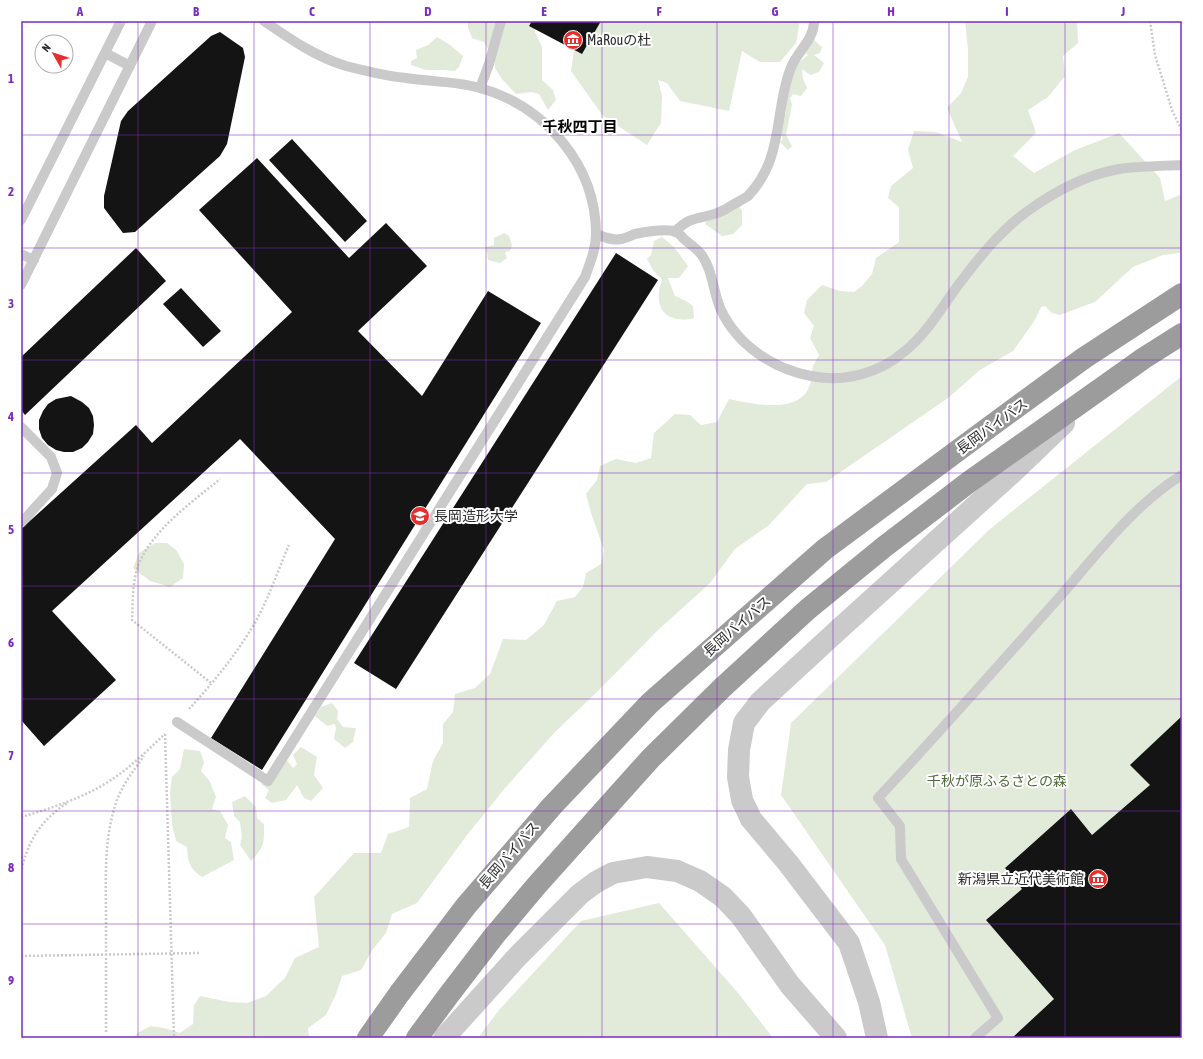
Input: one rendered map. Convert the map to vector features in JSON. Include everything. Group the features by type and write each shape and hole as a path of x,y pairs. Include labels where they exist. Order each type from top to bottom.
{"highway":[{"name":"長岡バイパス","path":"368,1038 399,994 466,906 552,806 650,703 825,550 1084,358 1182,294"},
{"path":"417,1038 494,936 537,885 651,758 722,688 808,609 884,547 969,482 1144,358 1182,334"}],"street":[{"path":"877,1038 869,1002 849,943 788,863 751,819 742,800 738,777 739,750 744,723 760,702 1014,471 1093,394"},
{"path":"444,1038 517,957 580,894 596,882 613,874 647,867 677,871 700,881 723,897 741,916 790,985 836,1038"}],"lane":[{"path":"21,220 121,21"},
{"path":"21,285 152,21"},
{"path":"177,722 268,781 585,277 593,257 596,234 590,193 573,154 542,120 523,106 502,94 480,88 456,83 377,74 345,65 314,52 284,35 264,21"},
{"path":"480,88 489,64 501,21"},
{"path":"675,232 682,224 693,219 721,212 747,196 767,169 777,138 784,94 790,69 798,55 808,43 814,28 814,21"},
{"path":"105,53 130,66"},
{"path":"596,234 609,239 622,239 647,231 675,232 702,255 721,309 728,322 742,340 754,351 778,365 812,376 833,379 859,375 882,367 905,352 924,331 960,283 999,236 1024,214 1053,194 1086,178 1118,170 1182,164"},
{"path":"21,254 34,260"},
{"path":"21,427 51,457 57,473 52,489 21,523"},
{"path":"975,1038 998,1018 901,859 900,826 878,798 945,726 1133,514 1171,482 1182,475"}],"path":[{"path":"1150,21 1154,55 1172,110 1182,131"},
{"path":"211,683 132,620 133,588 138,566 148,545 165,526 220,479"},
{"path":"165,734 173,954 174,1038"},
{"path":"106,1032 107,854 110,826 118,799 147,750"},
{"path":"21,873 28,846 36,832 58,809 71,801"},
{"path":"21,956 199,953"}],"green space":[{"path":"468,21 534,21 536,23 535,32 542,47 542,80 553,90 556,100 548,110 539,94 532,92 516,94 501,78 495,68 495,61 484,42 472,38 468,27"},
{"path":"564,21 800,21 796,43 780,62 760,62 742,51 729,111 680,101 667,83 658,80 662,96 661,123 647,145 603,116 571,71 575,44"},
{"path":"965,21 1077,21 1078,43 1063,56 1065,76 1048,97 1028,110 1036,133 1013,156 1034,173 1075,150 1119,133 1160,178 1165,201 1182,194 1182,251 1180,253 1163,255 1133,267 1095,302 1060,315 1052,313 1045,306 1041,307 1035,320 1013,351 980,370 948,398 826,482 807,484 769,525 735,549 710,583 657,631 555,732 506,787 467,835 417,903 392,914 386,933 373,949 361,970 342,976 336,994 326,1015 308,1028 309,1038 134,1038 137,1033 151,1026 180,1033 193,1024 194,1005 200,996 229,1002 247,1003 266,996 285,978 295,958 319,947 314,897 354,853 381,853 388,834 409,827 410,798 427,789 433,761 443,743 443,724 453,712 455,694 475,688 490,674 503,639 526,640 544,625 557,601 575,597 583,587 586,573 601,564 604,550 586,494 597,480 600,466 616,459 636,463 651,458 654,433 675,414 690,415 701,425 717,422 729,399 762,405 774,405 796,401 805,394 810,385 813,366 819,355 810,338 814,326 804,313 807,300 822,285 840,291 854,292 862,286 872,274 876,258 899,242 899,207 888,198 891,186 913,168 908,150 914,131 936,132 962,142 947,108 961,93 968,77 968,49"},
{"path":"437,37 450,45 463,56 459,67 455,71 426,70 411,65 411,61 417,58 416,50 428,45"},
{"path":"814,40 822,47 820,53 814,55 824,63 819,72 810,75 802,69 803,79 807,88 801,96 793,94 790,98 792,104 786,135 792,146 788,150 780,142 783,139 780,127 781,116 786,113 783,104 797,64 808,55 805,53"},
{"path":"721,205 739,206 742,211 742,225 733,234 722,236 705,224 713,211"},
{"path":"504,233 509,236 512,245 510,251 505,252 507,258 500,263 488,260 486,247 494,245 494,238"},
{"path":"662,237 674,247 688,266 679,278 668,278 675,296 693,306 694,318 680,319 668,316 661,307 659,292 662,280 653,270 647,259 651,255 654,241"},
{"name":"千秋が原ふるさとの森","path":"1182,376 1182,1038 912,1038 885,945 781,795 791,723 990,529"},
{"path":"155,543 167,543 176,550 184,564 183,578 170,587 150,581 133,568 139,553"},
{"path":"332,703 338,711 337,719 343,727 356,728 353,742 345,748 334,739 336,728 335,724 327,726 315,716 321,707"},
{"path":"301,747 317,757 314,775 323,788 311,801 304,798 297,785 286,800 272,803 265,798 269,790 261,784 276,763 287,760 293,768 297,764 293,755"},
{"path":"184,749 200,751 204,762 201,771 209,780 216,797 212,809 220,811 228,825 225,838 231,842 234,860 202,877 194,871 190,864 187,847 176,841 172,824 170,793 172,777 180,769"},
{"path":"245,796 256,807 257,818 264,824 263,844 259,852 251,861 240,845 242,837 240,822 234,816 232,802"},
{"path":"659,903 738,993 773,1038 478,1038 499,1010 581,921"}],"building":[{"name":"MaRouの杜","path":"532,21 601,21 582,54 529,26"},
{"path":"220,32 243,48 245,57 227,144 220,156 135,232 123,233 104,208 104,196 121,121 128,111 211,36"},
{"path":"292,139 367,221 345,242 269,160"},
{"name":"長岡造形大学","path":"257,158 349,258 386,223 427,266 358,331 422,396 488,291 541,323 262,770 211,738 335,539 240,439 52,611 116,680 44,746 21,720 21,529 136,425 152,443 292,312 199,210"},
{"path":"136,248 166,281 25,415 21,410 21,357"},
{"path":"616,253 658,280 396,689 354,663"},
{"path":"181,288 221,331 203,347 163,304"},
{"path":"71,396 89,408 93,416 93,434 82,448 73,452 64,452 56,450 48,445 42,438 39,429 39,420 48,404 56,399"},
{"name":"新潟県立近代美術館","path":"1182,716 1182,1038 1012,1038 1054,999 986,920 1022,889 1005,868 1071,809 1092,835 1150,785 1130,765"}],"place":[{"name":"MaRouの杜","path":"573,40"},
{"name":"長岡造形大学","path":"420,516"},
{"name":"新潟県立近代美術館","path":"1098,879"}],"district":[{"name":"千秋四丁目","path":"580,126"}]}
